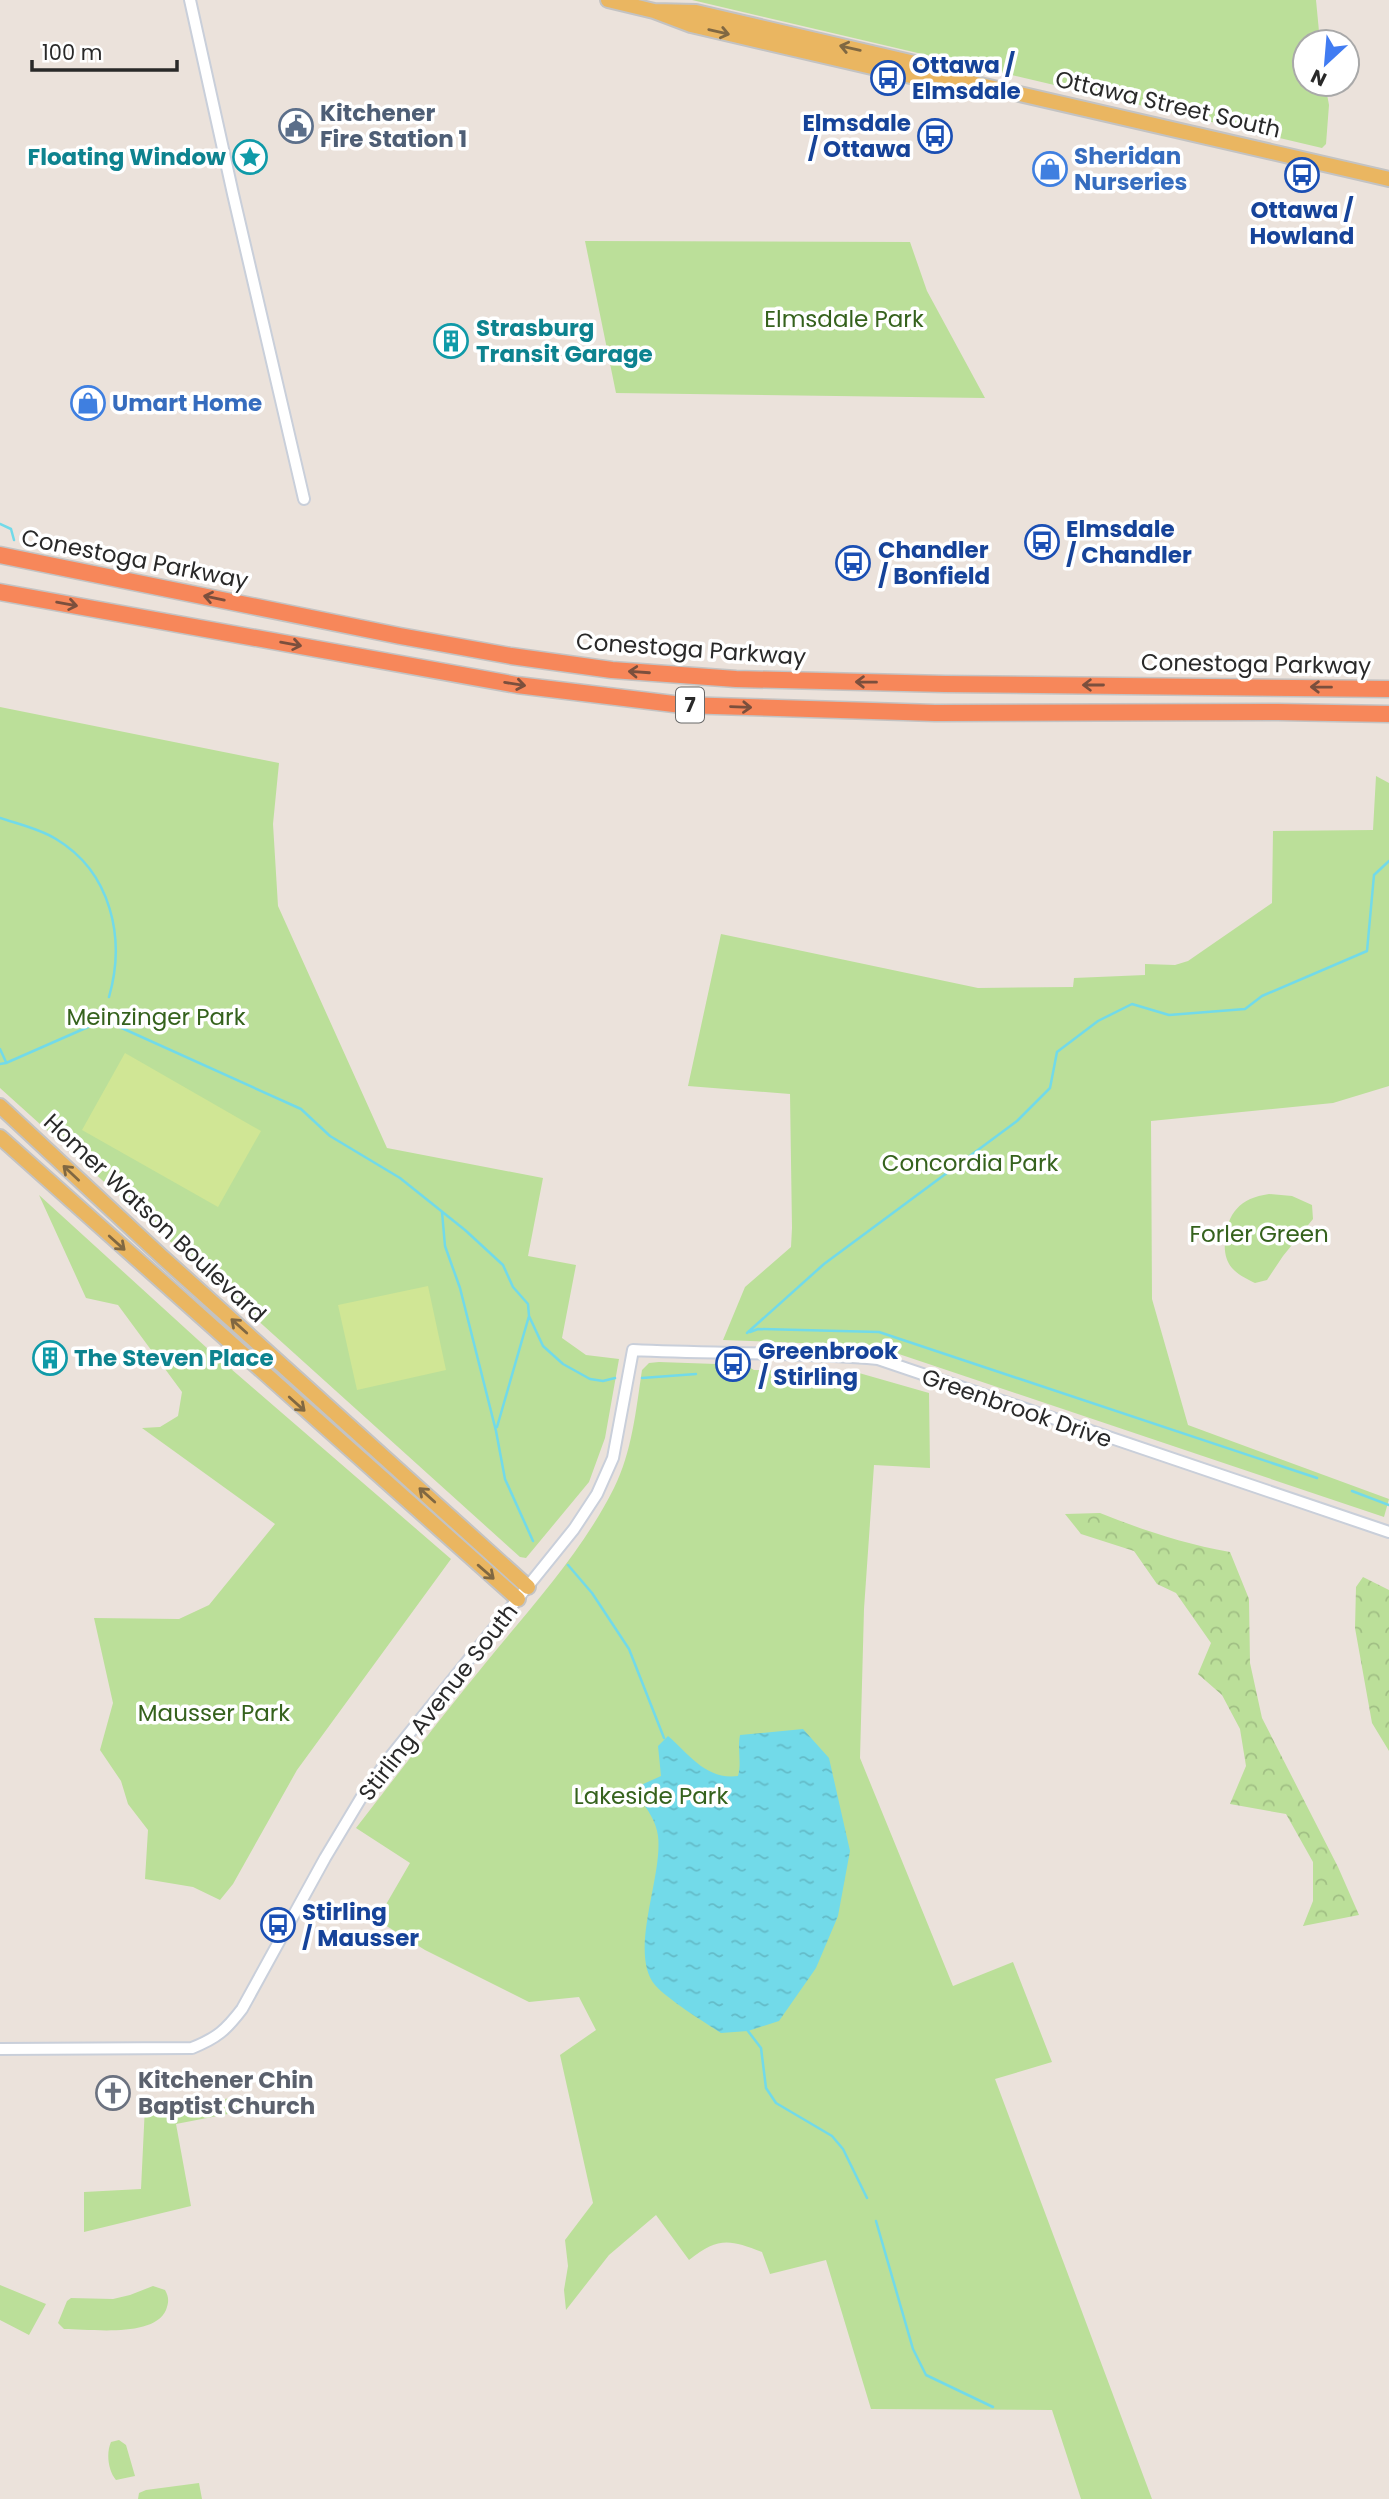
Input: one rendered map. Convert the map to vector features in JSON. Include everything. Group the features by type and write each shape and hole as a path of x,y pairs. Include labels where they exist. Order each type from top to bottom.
{"highway":[{"path":"0,547 23,552 58,566"},
{"name":"Conestoga Parkway","path":"0,555 400,636 511,656 612,670 736,679 1389,689"},
{"name":"Conestoga Parkway","path":"5,594 517,685 682,705 935,713 1389,714"}],"main road":[{"name":"Ottawa Street South","path":"608,0 654,11 696,12 919,64 937,75 1389,179"},
{"name":"Homer Watson Boulevard","path":"0,1106 523,1593"},
{"name":"Homer Watson Boulevard","path":"0,1137 523,1593"}],"street":[{"path":"190,0 304,499"},
{"name":"Stirling Avenue South","path":"0,2049 192,2048 213,2040 220,2034 242,2009 361,1798 387,1761 574,1529 597,1494 618,1442 634,1350"},
{"name":"Greenbrook Drive","path":"634,1350 828,1355 878,1359 1389,1532"}],"green space":[{"path":"692,0 1316,0 1319,28 1291,28 1291,98 1328,98 1326,144 1322,148"},
{"name":"Elmsdale Park","path":"585,241 910,242 927,291 985,398 616,393"},
{"name":"Meinzinger Park","path":"0,707 279,763 273,824 278,906 387,1148 543,1178 528,1256 576,1265 562,1338 586,1355 619,1359 605,1438 589,1482 526,1558 520,1557 0,1088"},
{"name":"Concordia Park","path":"1376,776 1389,783 1389,1086 1333,1103 1151,1121 1152,1299 1188,1425 1389,1499 1384,1517 875,1346 723,1340 745,1287 791,1247 792,1228 790,1094 688,1086 721,934 978,988 1073,987 1074,978 1145,975 1145,964 1175,965 1188,961 1272,903 1273,831 1373,830"},
{"path":"125,1053 261,1131 218,1207 82,1130"},
{"name":"Forler Green","path":"1269,1194 1292,1196 1312,1205 1313,1219 1267,1280 1255,1283 1237,1273 1228,1262 1225,1249 1226,1232 1232,1215 1243,1203"},
{"name":"Mausser Park","path":"39,1195 208,1349 451,1559 297,1770 233,1884 220,1900 193,1887 145,1879 148,1830 128,1804 121,1781 100,1750 113,1703 94,1618 179,1619 209,1605 275,1524 142,1428 160,1427 178,1416 182,1392 118,1305 86,1298"},
{"path":"428,1286 446,1370 357,1390 338,1305"},
{"name":"Lakeside Park","path":"649,1363 745,1365 754,1370 859,1373 929,1393 930,1468 874,1465 864,1609 860,1758 953,1986 1013,1962 1052,2062 995,2079 1152,2499 1081,2499 1052,2410 871,2409 826,2260 770,2274 762,2252 724,2242 708,2247 689,2260 656,2215 609,2255 566,2310 564,2290 568,2266 565,2240 593,2203 560,2055 596,2030 579,1997 529,2002 425,1950 377,1920 410,1863 356,1828 587,1534 614,1488 625,1460 642,1370"},
{"path":"1100,1513 1164,1536 1230,1552 1249,1599 1250,1663 1262,1718 1338,1867 1359,1915 1303,1926 1313,1901 1313,1862 1286,1814 1230,1804 1246,1766 1240,1729 1222,1695 1198,1674 1211,1643 1176,1593 1157,1584 1134,1551 1081,1534 1065,1514"},
{"path":"1363,1577 1389,1590 1389,1751 1372,1723 1355,1628 1356,1587"},
{"path":"236,2097 238,2112 176,2124 191,2206 84,2232 84,2192 141,2189 145,2106 208,2102"},
{"path":"0,2285 46,2304 29,2335 0,2320"},
{"path":"153,2286 165,2290 168,2302 159,2319 149,2325 105,2330 64,2329 58,2323 67,2301 71,2298 113,2299"},
{"path":"119,2440 126,2445 135,2476 116,2480 108,2456 111,2442"},
{"path":"199,2483 202,2499 138,2499 139,2493 146,2490"}],"water":[{"path":"803,1729 829,1758 850,1851 838,1916 816,1968 779,2021 748,2031 721,2033 661,1991 648,1971 645,1934 656,1872 658,1836 648,1811 639,1798 641,1785 661,1776 658,1746 668,1736 699,1765 717,1774 738,1776 740,1735"}],"waterway":[{"path":"0,524 11,529 14,540"},
{"path":"0,818 56,839 90,869 110,908 114,930 116,952 109,997"},
{"path":"747,1333 824,1264 1017,1121 1050,1088 1057,1052 1098,1021 1132,1004 1169,1015 1245,1009 1262,996 1367,951 1374,875 1389,861"},
{"path":"0,1064 104,1020 301,1109 330,1136 400,1178 465,1230 503,1265 513,1287 528,1304 529,1316 543,1346 563,1364 590,1379 603,1381 615,1378"},
{"path":"0,1049 6,1062"},
{"path":"442,1212 445,1246 460,1288 496,1431 505,1479 533,1541"},
{"path":"497,1427 529,1316"},
{"path":"750,1332 758,1329 879,1332 1317,1478"},
{"path":"642,1378 696,1374"},
{"path":"1352,1491 1389,1505"},
{"path":"568,1565 592,1593 629,1649 664,1738"},
{"path":"748,2031 761,2048 766,2088 776,2103 832,2136 843,2149 867,2198"},
{"path":"876,2221 913,2349 926,2375 993,2407"}],"place":[{"name":"Ottawa / Elmsdale","path":"888,78"},
{"name":"Kitchener Fire Station 1","path":"296,126"},
{"name":"Elmsdale / Ottawa","path":"935,136"},
{"name":"Floating Window","path":"250,157"},
{"name":"Sheridan Nurseries","path":"1050,169"},
{"name":"Ottawa / Howland","path":"1302,175"},
{"name":"Strasburg Transit Garage","path":"451,341"},
{"name":"Umart Home","path":"88,403"},
{"name":"Elmsdale / Chandler","path":"1042,542"},
{"name":"Chandler / Bonfield","path":"853,563"},
{"name":"The Steven Place","path":"50,1358"},
{"name":"Greenbrook / Stirling","path":"733,1364"},
{"name":"Stirling / Mausser","path":"278,1925"},
{"name":"Kitchener Chin Baptist Church","path":"113,2093"}]}
